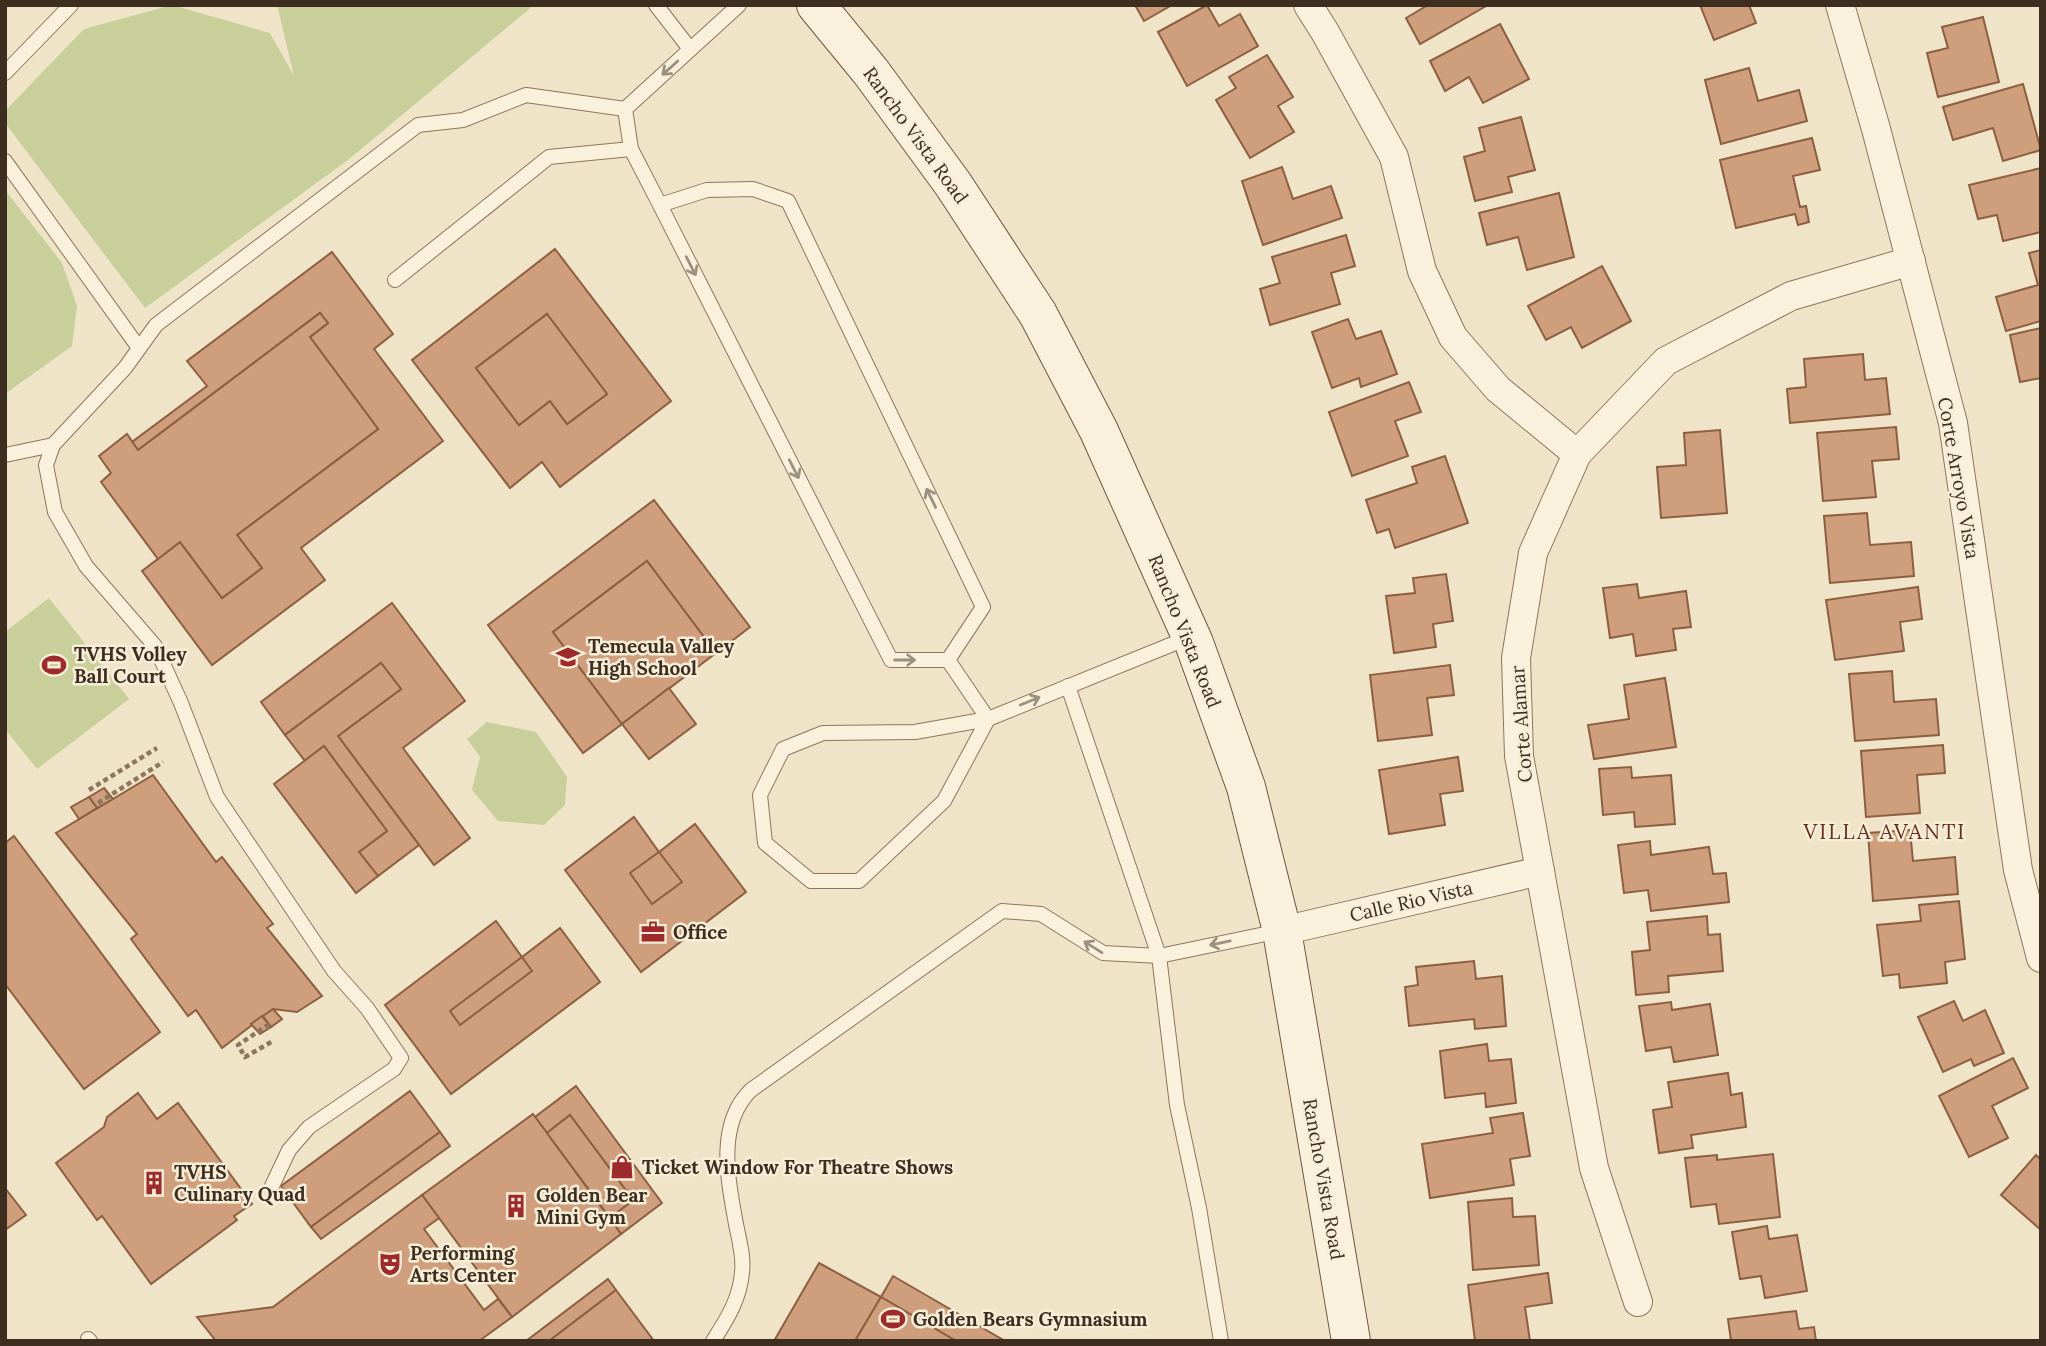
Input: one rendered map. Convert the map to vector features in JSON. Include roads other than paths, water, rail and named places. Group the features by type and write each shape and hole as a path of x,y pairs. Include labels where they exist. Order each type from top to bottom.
{"main road":[{"name":"Rancho Vista Road","path":"816,5 871,72 953,184 1038,314 1099,431 1191,637 1246,787 1282,931 1351,1341"}],"street":[{"path":"1308,5 1394,157 1422,271 1453,337 1498,388 1577,454"},
{"name":"Corte Arroyo Vista","path":"1840,5 1953,423 2018,870 2041,958"},
{"name":"Corte Alamar","path":"1638,1302 1594,1168 1519,755 1516,658 1534,553 1577,454 1666,361 1791,296 1911,261"},
{"name":"Calle Rio Vista","path":"1282,931 1540,871"}],"lane":[{"path":"5,73 71,5"},
{"path":"656,5 690,50"},
{"path":"625,109 739,5"},
{"path":"272,1186 289,1150 309,1127 394,1069 401,1058 367,1008 334,971 217,797 181,702 155,646 86,566 55,512 46,465 53,445 125,368 156,325 418,125 463,120 527,95 625,109"},
{"path":"625,109 631,149 891,660 948,660"},
{"path":"394,279 550,157 631,149"},
{"path":"5,162 139,348"},
{"path":"660,205 707,190 753,189 788,201 983,607 948,660"},
{"path":"5,455 53,445"},
{"path":"988,719 944,801 859,881 811,881 765,843 760,795 783,749 823,733 915,732 988,719 1191,637"},
{"path":"948,660 988,719"},
{"path":"1068,686 1159,956 1177,1105 1199,1208 1221,1341"},
{"path":"712,1341 738,1297 742,1272 728,1149 732,1114 751,1090 1002,911 1041,914 1103,953 1159,956 1282,931"}],"place":[{"name":"Temecula Valley High School","path":"568,657"},
{"name":"TVHS Volley Ball Court","path":"54,665"},
{"name":"Office","path":"653,932"},
{"name":"Ticket Window For Theatre Shows","path":"622,1167"},
{"name":"TVHS Culinary Quad","path":"154,1183"},
{"name":"Golden Bear Mini Gym","path":"516,1206"},
{"name":"Performing Arts Center","path":"390,1264"},
{"name":"Golden Bears Gymnasium","path":"893,1319"}],"district":[{"name":"VILLA AVANTI","path":"1885,832"}]}
